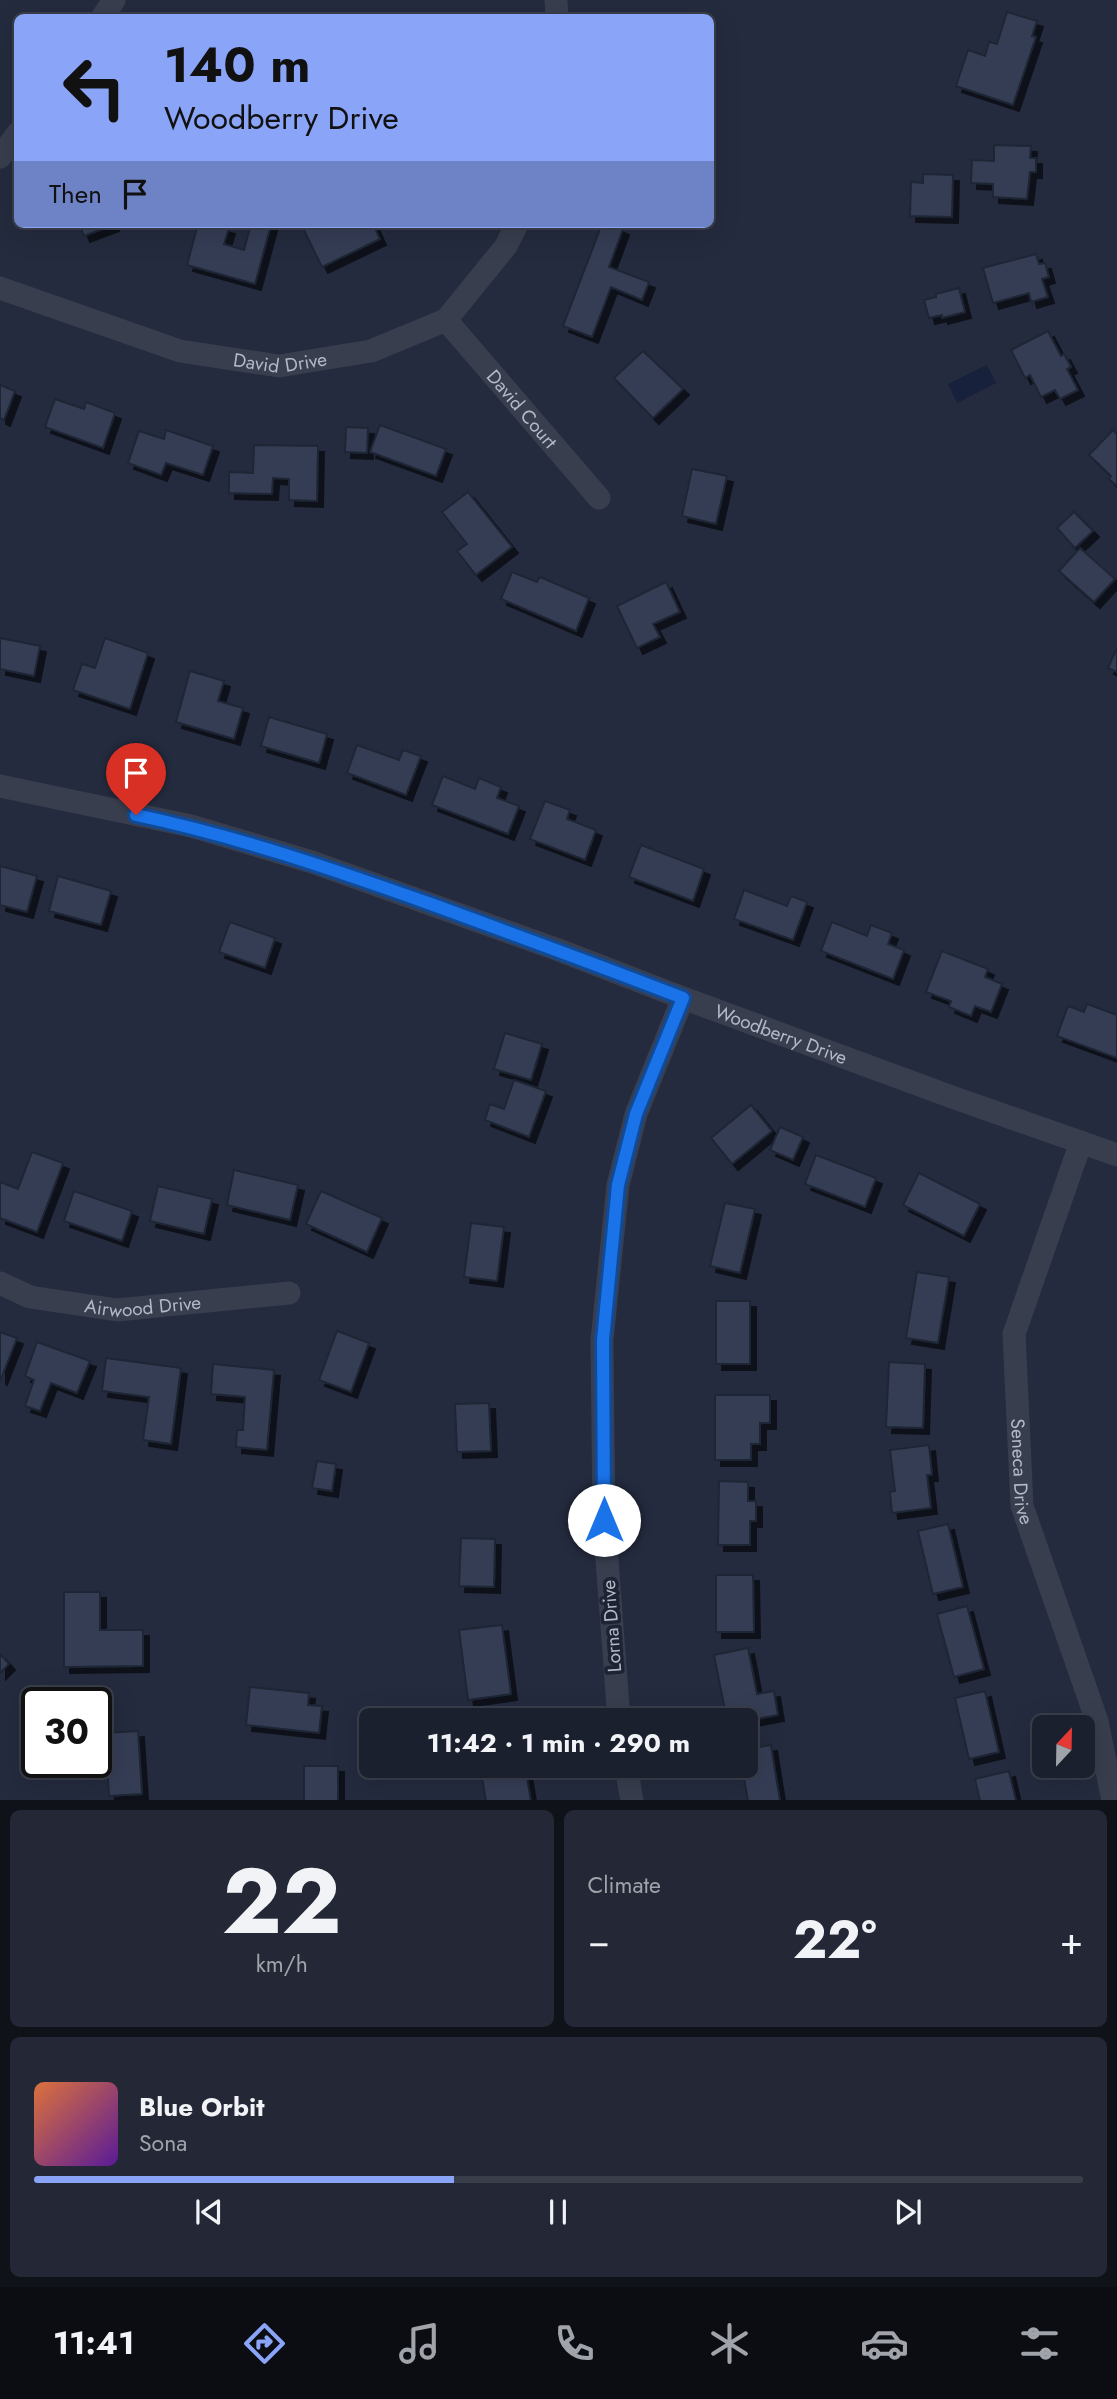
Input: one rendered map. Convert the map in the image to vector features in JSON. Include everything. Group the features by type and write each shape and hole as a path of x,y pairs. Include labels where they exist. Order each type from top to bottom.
{"street":[{"path":"0,158 14,139"},
{"name":"David Drive","path":"0,288 180,351 279,366 371,351 446,320 506,246 515,228"},
{"name":"David Court","path":"446,320 599,498"},
{"name":"Woodberry Drive","path":"0,786 191,826 312,862 1117,1155"},
{"name":"Lorna Drive","path":"617,1708 604,1520 603,1340 618,1185 636,1114 683,998"},
{"name":"Seneca Drive","path":"1081,1142 1014,1334 1023,1506 1107,1718 1113,1800"},
{"name":"Airwood Drive","path":"0,1283 30,1297 117,1310 289,1293"},
{"path":"628,1778 632,1800"}],"water":[{"path":"987,365 996,383 957,403 948,384"}],"building":[{"path":"1007,12 1037,21 1032,36 1036,37 1013,105 956,86 968,50 985,56 989,42 997,44"},
{"path":"994,145 1031,146 1030,158 1036,158 1036,172 1030,172 1027,199 993,197 993,184 971,183 972,160 994,161"},
{"path":"923,174 953,175 952,217 910,216 911,182 923,183"},
{"path":"81,228 105,228 84,236"},
{"path":"197,228 229,228 224,244 244,250 250,228 270,228 255,284 187,265"},
{"path":"303,228 375,228 380,239 322,267"},
{"path":"600,228 623,229 609,267 649,282 642,300 611,287 592,337 563,326"},
{"path":"1036,254 1039,264 1045,263 1049,277 1042,279 1048,297 1031,302 1029,293 993,303 983,268"},
{"path":"959,288 965,312 942,318 942,315 929,318 924,300"},
{"path":"1048,331 1061,356 1064,354 1071,367 1067,369 1078,390 1060,399 1055,390 1041,397 1030,375 1025,378 1011,350"},
{"path":"643,351 683,389 653,418 614,378"},
{"path":"0,385 15,391 4,420 0,418"},
{"path":"55,399 84,409 86,402 115,413 103,448 45,427"},
{"path":"380,425 446,449 436,476 370,452"},
{"path":"346,427 368,428 367,453 345,452"},
{"path":"166,430 213,446 203,475 166,463 161,475 128,463 139,431 164,439"},
{"path":"1113,430 1117,434 1117,486 1109,479 1111,476 1089,455"},
{"path":"254,445 318,446 317,501 289,500 289,479 273,478 272,494 229,493 229,472 253,473"},
{"path":"692,469 727,476 716,524 682,516"},
{"path":"468,492 512,547 476,575 457,551 467,544 442,512"},
{"path":"1074,512 1093,531 1075,548 1057,528"},
{"path":"1080,548 1115,579 1094,602 1059,571"},
{"path":"512,572 537,582 540,577 589,598 576,631 501,599"},
{"path":"666,582 680,612 653,624 660,637 637,648 617,606"},
{"path":"0,638 40,646 34,676 0,669"},
{"path":"105,638 148,653 130,709 73,690 82,664 95,668"},
{"path":"1117,648 1117,672 1108,668"},
{"path":"190,671 224,681 218,701 243,708 234,739 176,722"},
{"path":"269,717 327,734 319,763 261,746"},
{"path":"357,745 399,760 403,750 421,756 406,795 347,773"},
{"path":"443,776 475,789 479,778 501,787 497,798 519,806 508,834 432,805"},
{"path":"545,801 570,810 567,819 596,830 585,860 530,839"},
{"path":"641,845 704,869 693,901 629,877"},
{"path":"0,866 37,876 27,912 0,905"},
{"path":"58,876 111,891 101,925 49,911"},
{"path":"744,890 787,906 791,896 807,902 793,940 734,919"},
{"path":"230,922 275,938 265,968 219,952"},
{"path":"832,922 867,936 871,925 892,933 888,944 904,950 893,979 821,951"},
{"path":"942,951 988,969 985,977 1002,984 991,1012 975,1006 971,1016 949,1007 951,1001 926,992"},
{"path":"1087,1004 1117,1015 1117,1058 1057,1036 1068,1006 1084,1012"},
{"path":"505,1033 542,1044 531,1080 494,1069"},
{"path":"514,1080 546,1091 529,1137 485,1120 490,1104 504,1109"},
{"path":"751,1105 772,1131 732,1164 711,1138"},
{"path":"780,1127 803,1137 793,1160 770,1150"},
{"path":"32,1152 63,1163 37,1232 0,1218 0,1182 18,1189"},
{"path":"816,1155 876,1178 865,1207 805,1184"},
{"path":"234,1170 298,1185 290,1220 227,1205"},
{"path":"919,1173 980,1204 964,1236 903,1205"},
{"path":"158,1186 212,1199 204,1234 150,1221"},
{"path":"74,1191 132,1211 122,1241 64,1221"},
{"path":"321,1191 382,1218 367,1252 306,1224"},
{"path":"725,1203 755,1209 740,1273 710,1266"},
{"path":"471,1223 504,1227 497,1281 464,1277"},
{"path":"917,1272 949,1277 938,1343 906,1338"},
{"path":"716,1301 750,1301 750,1364 716,1364"},
{"path":"337,1331 369,1343 351,1392 319,1380"},
{"path":"0,1332 17,1338 1,1379 0,1378"},
{"path":"37,1342 90,1361 77,1393 51,1383 40,1411 25,1406 34,1380 25,1376"},
{"path":"106,1358 181,1368 171,1444 143,1440 149,1397 102,1391"},
{"path":"889,1362 925,1364 923,1428 886,1427"},
{"path":"213,1364 274,1370 267,1450 236,1447 237,1430 243,1430 245,1397 211,1394"},
{"path":"715,1395 770,1395 770,1423 760,1423 760,1444 751,1444 751,1460 715,1460"},
{"path":"489,1403 491,1451 457,1452 455,1404"},
{"path":"929,1445 932,1475 927,1475 931,1508 892,1513 890,1492 895,1491 890,1450"},
{"path":"317,1461 336,1464 332,1491 312,1488"},
{"path":"719,1481 748,1482 748,1501 756,1501 756,1521 750,1521 750,1545 718,1545"},
{"path":"948,1524 963,1587 933,1594 918,1531"},
{"path":"461,1538 495,1539 494,1587 459,1586"},
{"path":"716,1575 753,1575 754,1632 716,1632"},
{"path":"64,1592 100,1592 100,1630 143,1630 143,1666 64,1667"},
{"path":"967,1606 984,1669 954,1677 937,1614"},
{"path":"502,1625 511,1694 468,1700 459,1630"},
{"path":"748,1648 757,1694 774,1691 778,1715 758,1719 758,1708 725,1708 714,1655"},
{"path":"0,1654 9,1664 0,1673"},
{"path":"250,1687 309,1693 308,1705 322,1706 319,1733 246,1725"},
{"path":"985,1691 999,1752 969,1759 955,1698"},
{"path":"138,1731 142,1794 109,1796 108,1778 112,1778 112,1733"},
{"path":"771,1745 780,1800 748,1800 744,1778 758,1778 758,1747"},
{"path":"304,1766 338,1766 338,1800 304,1800"},
{"path":"1009,1771 1016,1800 980,1800 975,1779"},
{"path":"482,1778 527,1778 531,1800 486,1800"}],"route":[{"path":"136,815 191,826 312,862 556,949 683,998 636,1114 618,1185 603,1340 604,1520"}]}
